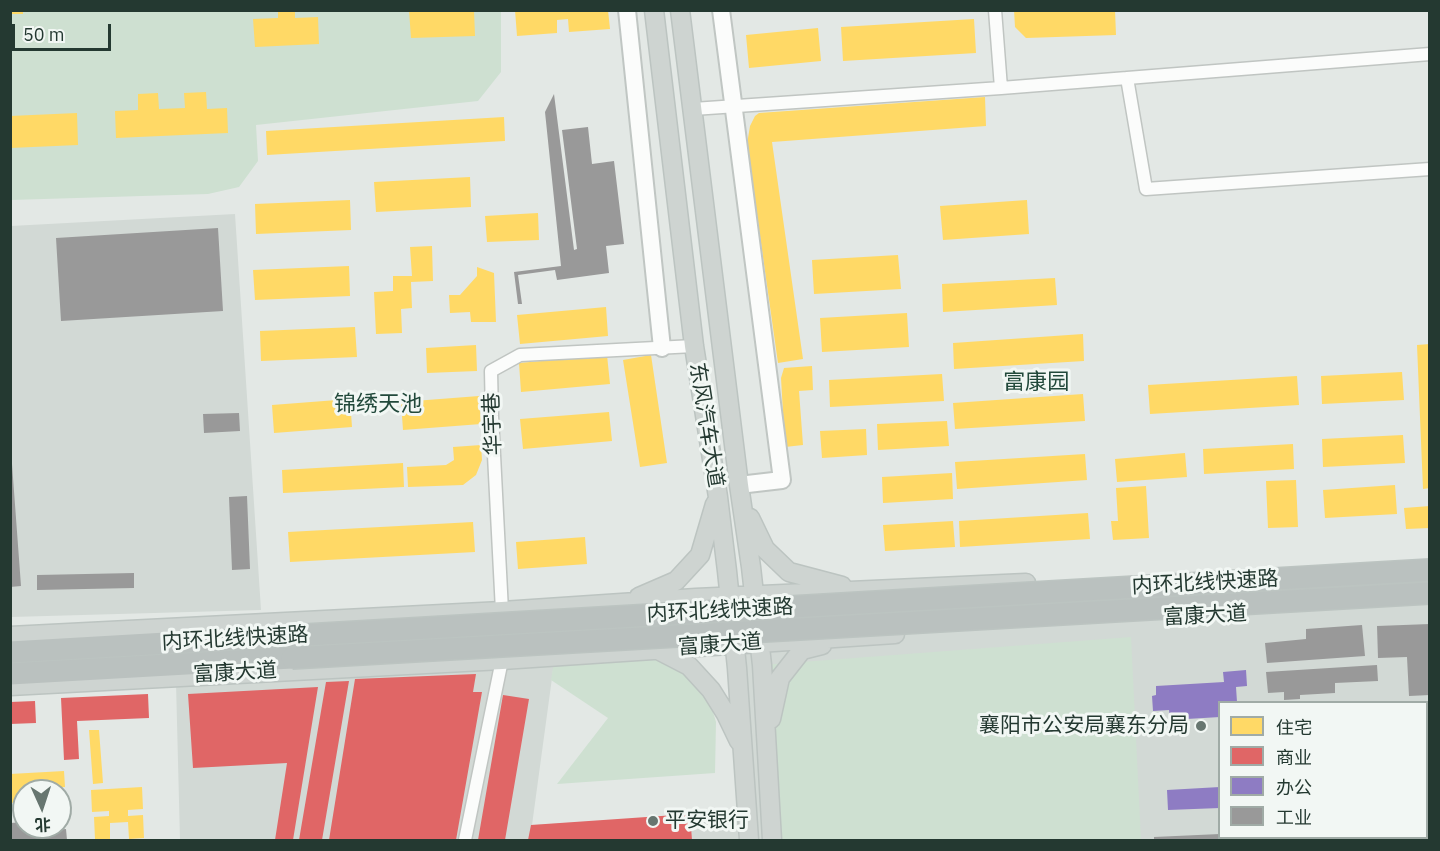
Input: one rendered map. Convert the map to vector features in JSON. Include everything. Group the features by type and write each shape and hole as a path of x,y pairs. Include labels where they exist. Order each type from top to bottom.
{"highway":[{"name":"内环北线快速路","path":"10,652 1430,570"},
{"name":"内环北线快速路","path":"10,674 1430,593"}],"main road":[{"name":"东风汽车大道","path":"654,10 694,346 718,497 734,644 749,840"},
{"name":"东风汽车大道","path":"680,10 751,567 767,742 772,840"},
{"path":"741,494 765,549 789,572 861,591"},
{"path":"624,603 676,581 700,555 718,497"},
{"name":"富康大道","path":"10,636 1430,561"},
{"name":"富康大道","path":"10,686 502,660 759,642 1430,602"},
{"path":"767,742 780,678 802,650 850,637"},
{"path":"656,649 689,666 711,690 726,714 743,752"}],"street":[{"path":"627,10 662,348"},
{"path":"721,10 782,480 741,494"},
{"path":"995,10 1001,88"},
{"path":"693,109 1001,88 1430,54"},
{"path":"1127,78 1146,189 1430,169"},
{"name":"华宇巷","path":"502,611 491,371 520,355 694,346"},
{"path":"465,840 502,660"}],"shaded area":[{"path":"235,214 261,610 11,617 11,226"},
{"path":"1429,582 1429,840 756,840 744,621"},
{"path":"555,656 532,825 737,813 739,840 180,840 176,683"}],"green space":[{"path":"10,11 501,11 501,72 478,101 256,125 258,161 239,187 208,194 11,200"},
{"path":"1131,637 1141,840 772,840 762,665"},
{"path":"645,650 685,670 708,695 716,722 715,773 557,784 608,718 551,680 555,656"}],"building: 住宅":[{"path":"10,10 23,10 23,14 10,14"},
{"path":"278,10 295,10 295,18 318,17 319,44 255,47 253,19 278,18"},
{"path":"409,10 474,10 475,36 411,38"},
{"path":"515,10 608,10 610,29 569,32 568,19 557,20 557,33 517,36"},
{"path":"1014,10 1115,10 1116,35 1026,38 1015,27"},
{"path":"974,19 976,53 843,61 841,27"},
{"path":"818,28 821,61 749,68 746,35"},
{"path":"206,92 207,109 227,108 228,133 116,138 115,111 138,110 138,94 158,93 159,109 185,108 184,93"},
{"path":"985,97 986,126 772,142 803,359 778,363 747,144 750,126 755,116 759,113"},
{"path":"77,113 78,145 10,148 10,116"},
{"path":"504,117 505,141 267,155 266,131"},
{"path":"470,177 471,207 376,212 374,182"},
{"path":"350,200 351,230 256,234 255,204"},
{"path":"1027,200 1029,234 943,240 940,206"},
{"path":"538,213 539,240 487,242 485,216"},
{"path":"432,246 433,281 411,282 412,308 401,309 402,333 376,334 374,292 393,291 393,276 412,276 410,247"},
{"path":"898,255 901,289 814,294 812,260"},
{"path":"349,266 350,296 255,300 253,270"},
{"path":"477,267 494,273 496,322 471,322 470,312 450,313 449,295 460,295 477,276"},
{"path":"1055,278 1057,305 943,312 942,284"},
{"path":"606,307 608,336 520,344 517,315"},
{"path":"907,313 909,347 822,352 820,318"},
{"path":"355,327 357,357 261,361 260,331"},
{"path":"1083,334 1084,361 954,369 953,343"},
{"path":"1430,344 1430,488 1423,489 1417,345"},
{"path":"476,345 477,371 427,373 426,348"},
{"path":"607,355 610,384 521,392 519,363"},
{"path":"651,355 667,463 640,467 623,360"},
{"path":"812,366 813,390 799,391 803,445 785,447 781,378 784,368"},
{"path":"1402,372 1404,400 1322,404 1321,376"},
{"path":"942,374 944,401 830,407 829,380"},
{"path":"1297,376 1299,405 1150,414 1148,385"},
{"path":"1083,394 1085,421 955,429 953,403"},
{"path":"479,396 481,424 403,430 401,402"},
{"path":"350,399 352,427 274,433 272,405"},
{"path":"609,412 612,441 523,449 520,419"},
{"path":"947,421 949,446 878,450 877,424"},
{"path":"866,429 867,455 822,458 820,431"},
{"path":"1403,435 1405,463 1323,467 1322,439"},
{"path":"1293,444 1294,469 1204,474 1203,449"},
{"path":"481,445 482,460 476,475 463,485 408,487 407,467 446,465 454,460 453,447"},
{"path":"1185,453 1187,477 1117,482 1115,459"},
{"path":"1085,454 1087,480 957,489 955,462"},
{"path":"403,463 404,487 283,493 282,470"},
{"path":"952,473 953,499 883,503 882,477"},
{"path":"1296,480 1298,527 1268,528 1266,481"},
{"path":"1395,485 1397,514 1325,518 1323,490"},
{"path":"1146,486 1149,538 1113,540 1111,521 1118,521 1116,488"},
{"path":"1430,506 1430,528 1406,529 1404,508"},
{"path":"1088,513 1090,539 960,547 959,521"},
{"path":"953,521 955,547 885,551 883,525"},
{"path":"473,522 475,552 290,562 288,532"},
{"path":"585,537 587,564 518,569 516,542"},
{"path":"89,730 99,730 103,783 93,784"},
{"path":"64,771 64,779 12,779 12,803 10,803 10,774"},
{"path":"142,787 143,809 128,810 128,816 143,815 144,838 129,839 128,822 110,823 110,839 95,839 94,817 109,816 109,811 92,812 91,790"}],"building: 商业":[{"path":"476,674 473,692 482,692 456,840 329,840 355,679"},
{"path":"349,681 322,840 299,840 326,682"},
{"path":"318,687 293,840 275,840 287,763 193,768 188,694"},
{"path":"148,694 149,718 77,721 79,759 64,760 61,698"},
{"path":"503,695 529,699 505,840 478,840"},
{"path":"35,701 36,723 10,724 10,702"},
{"path":"690,814 692,840 528,840 531,825"}],"building: 办公":[{"path":"1246,670 1247,686 1236,687 1237,701 1218,701 1218,717 1170,720 1169,710 1153,711 1152,696 1156,695 1156,686 1224,682 1223,672"},
{"path":"1218,787 1218,808 1168,810 1167,790"}],"building: 工业":[{"path":"554,94 574,250 577,249 562,130 588,127 592,164 614,161 624,244 606,246 609,273 557,280 555,270 518,275 522,304 518,304 514,272 561,266 545,112"},
{"path":"218,228 223,311 61,321 56,238"},
{"path":"239,413 240,431 204,433 203,414"},
{"path":"10,464 12,464 21,586 10,587"},
{"path":"247,496 250,569 232,570 229,497"},
{"path":"134,573 134,588 37,590 37,575"},
{"path":"1430,624 1430,695 1409,696 1407,657 1378,658 1377,626"},
{"path":"1362,625 1365,656 1267,663 1265,643 1306,639 1306,629"},
{"path":"1377,665 1378,681 1335,683 1335,693 1300,695 1300,699 1284,700 1284,692 1268,693 1266,672"},
{"path":"1428,731 1430,731 1430,840 1419,840 1428,839"},
{"path":"10,823 12,823 12,839 67,840 10,840"},
{"path":"1218,834 1218,839 1365,840 1154,840 1154,837"}],"place":[{"name":"襄阳市公安局襄东分局","path":"1201,726"},
{"name":"平安银行","path":"653,821"}],"district":[{"name":"富康园","path":"1036,383"},
{"name":"锦绣天池","path":"378,405"}]}
